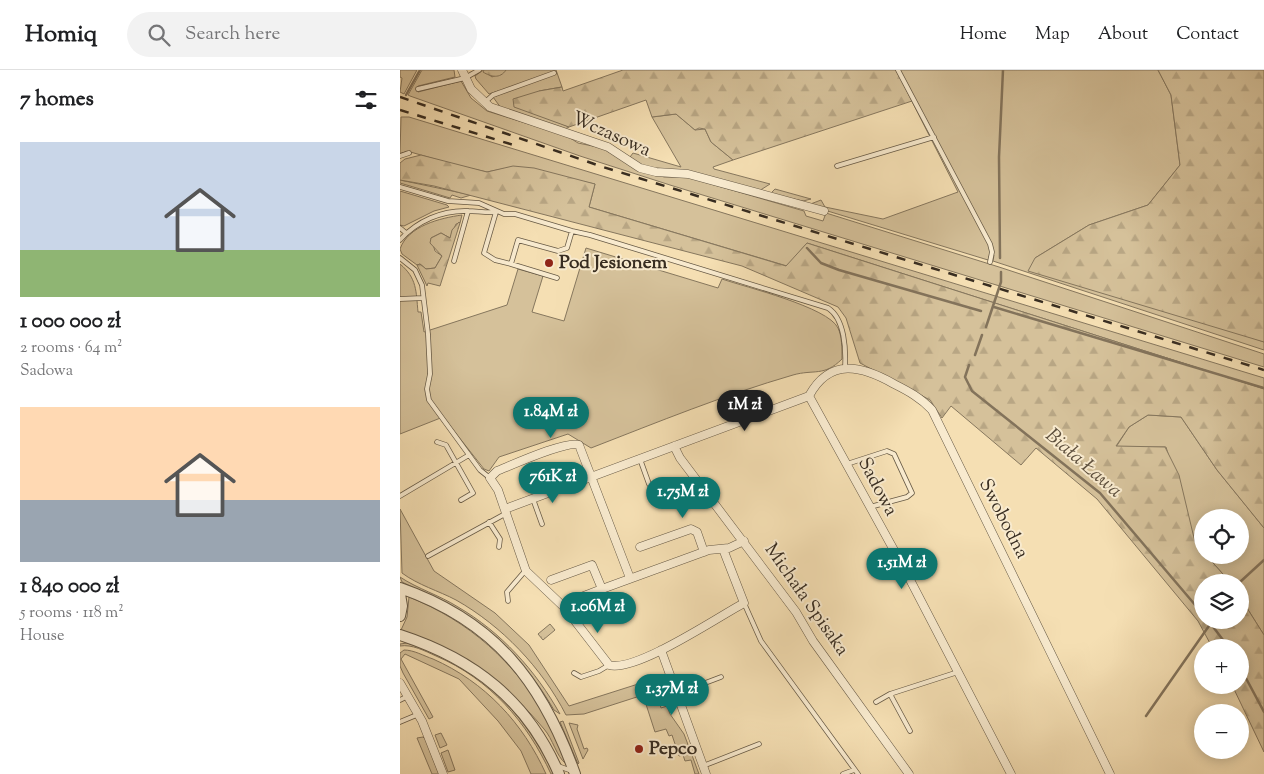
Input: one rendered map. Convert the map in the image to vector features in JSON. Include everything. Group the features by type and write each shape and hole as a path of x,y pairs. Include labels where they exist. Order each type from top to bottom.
{"street":[{"name":"Wczasowa","path":"463,74 471,89 484,103 500,112 541,123 608,147 640,168 656,172 688,174 824,212"},
{"path":"506,511 533,499 809,396 820,379 833,371 845,368"},
{"name":"Swobodna","path":"845,368 873,372 916,395 934,414 1110,774"},
{"name":"Sadowa","path":"809,396 1011,774"},
{"path":"630,578 581,448 574,444 500,470 490,478 497,487 526,570 565,608 609,665 618,666 661,650 744,603 723,549"},
{"name":"Michała Spisaka","path":"674,446 680,458 744,540 909,774"},
{"path":"640,547 692,529 697,532 704,552"},
{"path":"565,608 576,599 630,578 704,552 723,549 744,540"},
{"path":"551,580 592,565 602,589"},
{"path":"400,588 433,601 462,617 508,655 525,675 546,706 574,772"},
{"path":"400,594 402,606 400,616"},
{"path":"400,635 450,654 487,678 526,718 559,774"},
{"path":"661,650 704,770"},
{"path":"400,683 419,714 443,774"}],"lane":[{"path":"418,89 479,70"},
{"path":"898,70 990,244 992,252 990,262"},
{"path":"484,103 493,95 554,72"},
{"path":"837,166 934,137"},
{"path":"400,156 409,153"},
{"path":"400,187 448,201 479,203 496,212"},
{"path":"454,262 468,211"},
{"path":"400,240 406,233 433,216 468,211 515,214 572,232 590,235 828,308 836,315 841,330 846,356 845,368"},
{"path":"496,212 484,253 494,260 557,278"},
{"path":"400,228 406,233"},
{"path":"511,264 518,240 558,251 567,248 572,232"},
{"path":"400,258 417,273 423,298 428,334 430,374 428,395 432,405 469,455 490,478"},
{"path":"400,298 423,298"},
{"path":"437,442 446,445 473,492 460,500"},
{"path":"847,464 888,451 894,454 912,493 906,497 870,507"},
{"path":"400,496 457,464 469,455"},
{"path":"640,459 649,484"},
{"path":"533,499 542,524"},
{"path":"428,556 506,511"},
{"path":"489,522 500,539 499,547"},
{"path":"508,600 506,592 526,570"},
{"path":"744,603 761,641 858,774"},
{"path":"574,673 581,677 600,671 609,665"},
{"path":"876,702 890,694 958,672"},
{"path":"676,694 721,677"},
{"path":"890,694 910,731"},
{"path":"400,700 408,696"},
{"path":"400,722 419,714"},
{"path":"704,770 759,744"},
{"path":"554,763 563,769 574,772"},
{"path":"844,774 854,770"}],"green space":[{"path":"400,70 417,70 404,94 400,92 402,78 400,77"},
{"path":"422,70 454,70 455,77 418,86 418,92 461,81 471,98 487,111 567,136 578,143 602,148 638,169 664,177 687,177 804,211 806,216 823,221 826,213 999,267 1264,354 1264,367 670,185 580,156 408,95"},
{"path":"483,70 492,77 506,70 556,70 562,87 539,91 550,119 569,127 565,129 501,108 493,97 499,95 498,91 489,94 476,79 475,76"},
{"path":"484,70 506,70 501,75 492,76 483,72"},
{"path":"623,70 896,70 912,101 733,160 711,142 705,129 699,128 695,130 676,114 652,117 646,100 569,127 514,107 513,99 539,91 562,87 563,91"},
{"path":"896,70 1158,70 1171,95 1180,165 1148,205 1089,225 1035,258 1264,342 1264,350 993,261 994,255 990,254 988,260 808,205 821,200 825,207 883,219 958,192"},
{"path":"1158,70 1264,70 1264,342 1028,271 1035,258 1089,225 1148,205 1180,165 1171,95"},
{"path":"676,114 695,130 705,129 711,142 733,160 713,167 714,169 770,184 759,191 642,166 630,157 633,153 681,167 652,117"},
{"path":"401,117 409,117 1264,378 1264,389 807,243 787,266 589,207 595,184 513,167 487,172 407,151 400,154"},
{"path":"421,155 487,172 513,166 534,168 595,184 589,207 786,266 807,243 1264,389 1264,528 1217,470 1181,417 1148,415 1129,427 1116,446 1165,447 1179,475 1194,538 1194,564 1214,564 1223,574 1194,574 1194,616 1097,499 1036,448 1021,465 951,406 942,418 930,400 860,363 846,318 838,307 742,266 434,186 400,180 400,163 405,159"},
{"path":"400,180 471,195 461,198 452,195 450,198 400,183"},
{"path":"775,189 811,199 803,201 770,194"},
{"path":"400,191 449,207 434,211 404,226 400,225"},
{"path":"462,215 460,223 456,224 450,238 441,233 431,238 435,251 442,256 435,268 426,269 402,254 400,249 404,241 417,229 444,218"},
{"path":"459,222 440,286 428,283 427,286 417,265 420,264 426,269 435,268 442,256 430,243 431,238 441,233 450,238 452,230"},
{"path":"586,248 718,288 722,279 803,305 831,320 838,328 841,339 842,359 836,365 819,372 800,373 742,391 591,448 568,434 499,457 489,471 484,469 443,417 400,434 400,264 410,274 415,285 418,312 421,312 424,332 507,305 518,269 543,276 532,312 564,321"},
{"path":"1148,415 1181,417 1217,470 1249,509 1194,509 1194,539 1166,447 1116,447 1129,427"},
{"path":"400,509 434,571 495,613 529,645 569,706 657,678 665,702 660,704 661,708 667,706 670,714 684,734 699,774 695,774 691,760 685,761 683,755 679,756 672,735 669,736 666,729 655,732 643,695 584,714 566,715 533,665 505,635 473,610 402,573"},
{"path":"1249,509 1264,528 1264,635 1249,611 1249,574 1223,574 1214,564 1249,564"},
{"path":"400,577 451,603 489,628 529,668 560,714 554,710 534,679 510,651 484,627 448,603 402,582"},
{"path":"409,597 431,607 471,631 505,661 547,718 566,764 544,729 513,695 496,681 462,657 423,638 401,630 407,617"},
{"path":"1249,611 1264,635 1264,752 1249,721 1249,704 1241,704 1236,694 1249,694 1249,639 1208,639 1202,629 1249,629"},
{"path":"550,624 555,630 543,640 538,634"},
{"path":"407,643 456,664 495,692 527,728 554,774 551,774 518,720 490,690 473,677 436,656 414,647 400,646 400,644"},
{"path":"404,650 419,653 452,668 486,692 514,721 537,755 546,774 531,774 521,751 498,721 459,679 405,654 401,659 433,717 429,719 400,666 400,653"},
{"path":"563,721 579,763 578,764 560,722"},
{"path":"569,723 578,725 577,729 584,749 587,748 588,750 583,759"},
{"path":"441,733 447,745 440,748 435,735"},
{"path":"423,737 426,740 439,774 432,774 417,738"},
{"path":"448,750 455,770 448,772 441,753"}],"waterway":[{"path":"406,95 420,70"},
{"name":"Biała Ława","path":"1000,258 999,157 1003,70"},
{"path":"807,248 821,263 839,270 981,311"},
{"name":"Biała Ława","path":"986,327 1001,282 1001,272"},
{"path":"994,307 1264,388"},
{"name":"Biała Ława","path":"975,355 982,335"},
{"name":"Biała Ława","path":"969,365 965,377 972,391 1100,493 1194,604"},
{"path":"1249,574 1264,560"},
{"path":"1146,716 1207,629"},
{"name":"Biała Ława","path":"1215,629 1222,639"},
{"name":"Biała Ława","path":"1249,684 1264,712"}],"railway":[{"path":"400,97 603,167 1264,370"},
{"path":"400,110 520,147"}],"place":[{"name":"Pod Jesionem","path":"549,263"},
{"name":"Pepco","path":"639,749"}]}
